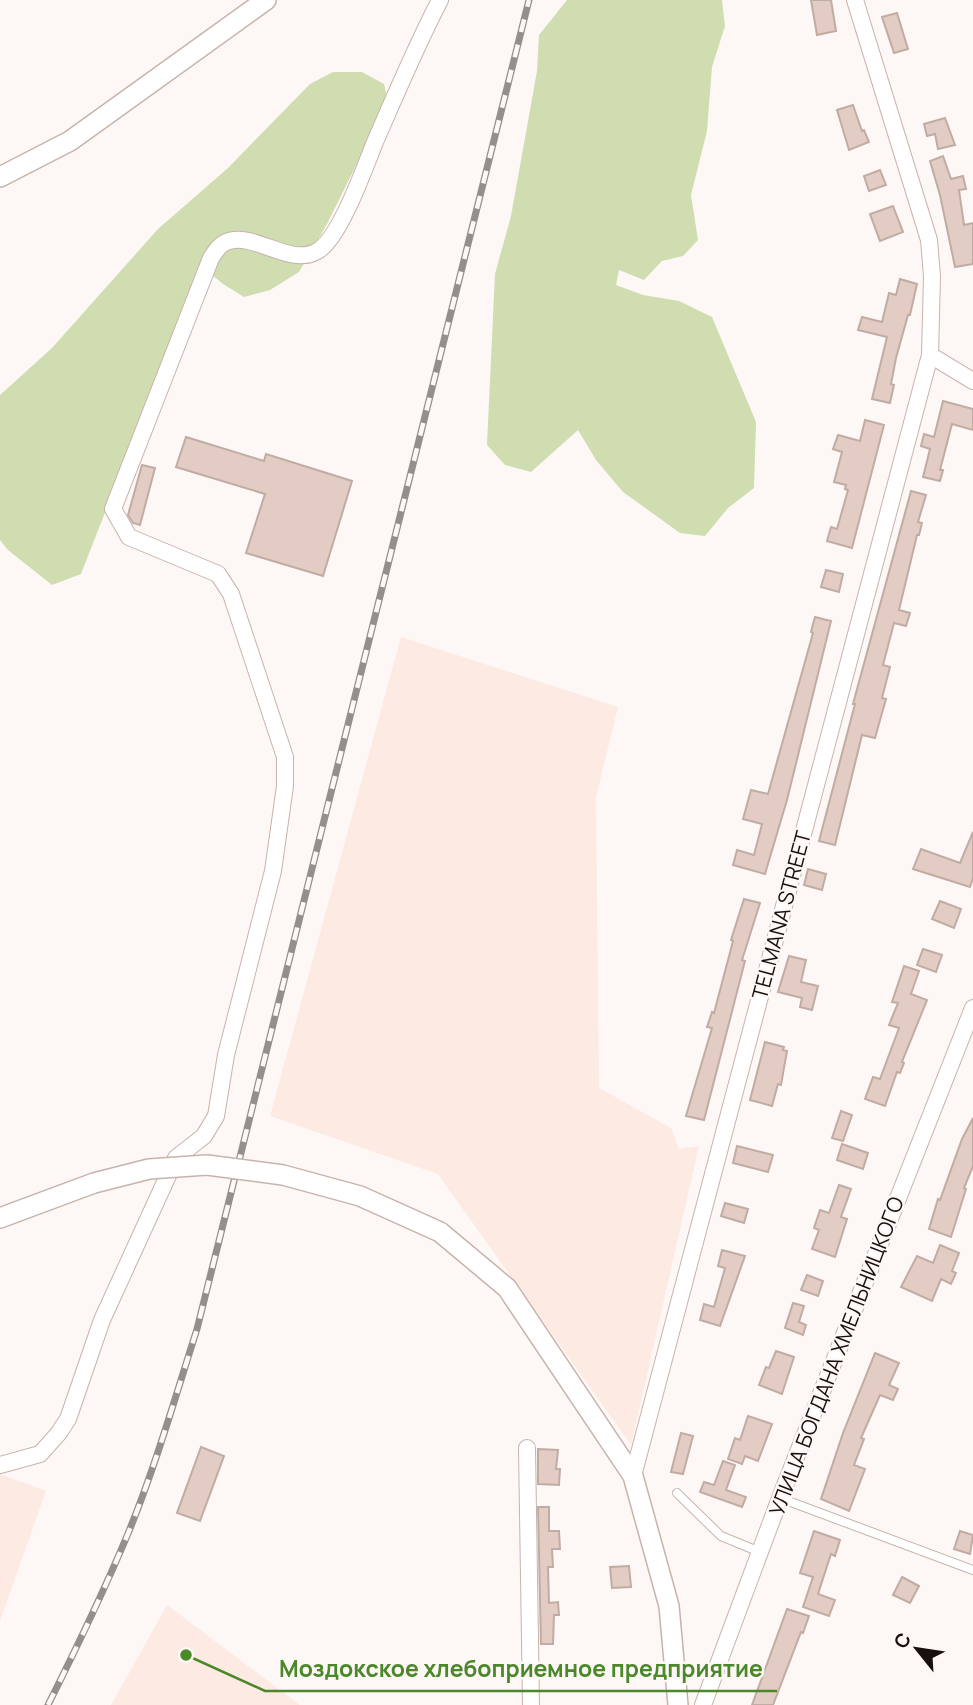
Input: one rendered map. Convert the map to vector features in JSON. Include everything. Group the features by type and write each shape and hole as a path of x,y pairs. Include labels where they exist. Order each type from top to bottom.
{"street":[{"path":"0,177 70,141 266,0"},
{"path":"0,1465 40,1454 63,1427 102,1320 176,1158 204,1136 216,1116 226,1055 273,871 285,786 285,757 231,594 218,574 129,537 113,509 211,258 222,244 238,239 302,257 317,252 329,241 349,202 422,34 440,0"},
{"path":"855,0 929,240 932,276 930,355 973,381"},
{"name":"TELMANA STREET","path":"633,1476 930,355"},
{"name":"УЛИЦА БОГДАНА ХМЕЛЬНИЦКОГО","path":"703,1705 780,1498 973,1008"},
{"path":"0,1218 94,1183 149,1169 207,1165 284,1175 360,1196 440,1232 507,1288 633,1476 669,1606 678,1705"},
{"path":"527,1448 531,1705"}],"lane":[{"path":"677,1493 721,1536 760,1552"},
{"path":"780,1498 973,1570"}],"shaded area":[{"path":"401,637 618,707 596,797 599,1088 671,1128 679,1149 699,1146 631,1445 438,1174 270,1116"},
{"path":"0,1474 46,1491 0,1621"},
{"path":"167,1605 300,1705 111,1705"}],"green space":[{"path":"567,0 722,0 725,26 712,67 707,131 691,195 698,240 683,256 662,261 644,280 619,270 616,285 643,295 679,301 712,317 756,422 754,488 728,508 705,536 680,533 623,492 596,460 578,430 531,472 505,465 487,445 495,274 511,216 537,71 539,35"},
{"path":"333,72 362,72 384,84 388,101 327,224 299,272 270,290 244,297 201,266 81,574 52,585 8,550 0,540 0,395 52,348 158,229 228,168 310,84"}],"building":[{"path":"811,0 831,0 836,31 817,35"},
{"path":"897,13 908,49 894,53 882,17"},
{"path":"853,105 869,142 849,150 837,110"},
{"path":"945,118 955,145 938,149 935,134 927,136 924,124"},
{"path":"943,156 951,179 963,176 966,189 959,190 964,225 973,223 973,264 955,267 930,161"},
{"path":"880,170 886,185 869,191 864,176"},
{"path":"893,206 903,232 880,241 870,214"},
{"path":"900,279 917,284 896,358 890,403 872,399 887,337 858,330 862,317 882,322 889,293 896,295"},
{"path":"943,401 973,409 973,430 952,424 940,470 943,470 940,481 923,477 930,449 921,446 924,434 934,437"},
{"path":"865,420 884,425 852,548 827,541 831,527 837,529 848,490 845,489 846,485 834,482 842,452 833,449 838,435 860,441"},
{"path":"186,437 264,461 266,454 352,481 323,576 246,553 265,494 176,467"},
{"path":"142,465 155,468 140,525 133,523 128,515"},
{"path":"911,491 926,495 918,522 922,523 899,610 910,613 906,626 894,623 883,665 890,667 882,698 886,699 875,738 862,735 835,845 819,841"},
{"path":"826,570 843,574 839,592 821,587"},
{"path":"815,617 831,621 787,800 765,874 733,865 737,850 754,855 762,824 743,819 751,790 768,794 813,633 811,632"},
{"path":"973,832 973,878 970,887 913,869 921,849 960,863"},
{"path":"808,869 826,874 822,890 804,885"},
{"path":"744,899 760,903 742,960 745,961 704,1120 686,1116 712,1028 707,1027 712,1012 714,1013 733,941 731,940"},
{"path":"940,901 961,909 954,928 932,919"},
{"path":"923,949 942,955 936,972 917,965"},
{"path":"789,956 806,960 801,982 818,986 812,1010 800,1007 802,998 778,992"},
{"path":"904,966 919,971 911,994 927,1000 885,1106 865,1099 873,1077 880,1079 899,1028 889,1025 898,1003 892,1002"},
{"path":"765,1042 784,1047 783,1050 787,1051 781,1085 778,1084 772,1106 750,1100"},
{"path":"841,1111 852,1115 843,1141 832,1138"},
{"path":"973,1118 973,1166 951,1237 929,1229 938,1199 940,1200 962,1139"},
{"path":"842,1144 868,1153 863,1169 837,1160"},
{"path":"737,1146 773,1155 768,1172 733,1163"},
{"path":"839,1185 851,1189 841,1217 847,1219 835,1257 812,1249 819,1230 814,1228 820,1210 829,1213"},
{"path":"725,1203 748,1209 744,1223 721,1216"},
{"path":"940,1245 959,1253 952,1271 956,1273 951,1284 941,1279 932,1301 901,1287 917,1256 933,1263"},
{"path":"722,1250 745,1256 720,1326 700,1320 704,1304 714,1307 725,1268 718,1266"},
{"path":"807,1275 823,1281 818,1296 801,1290"},
{"path":"793,1303 804,1306 799,1322 806,1325 803,1335 785,1328"},
{"path":"776,1351 794,1357 782,1394 759,1385"},
{"path":"875,1353 899,1363 889,1385 898,1389 893,1400 880,1395 861,1438 864,1439 854,1465 865,1469 849,1511 821,1499 843,1433"},
{"path":"748,1416 772,1424 758,1461 745,1456 742,1464 728,1459 735,1438 740,1440"},
{"path":"681,1433 693,1436 683,1474 671,1472"},
{"path":"201,1447 224,1456 200,1521 177,1513"},
{"path":"538,1449 558,1450 556,1469 560,1469 559,1485 538,1484"},
{"path":"723,1461 735,1465 726,1490 746,1497 742,1507 700,1492 704,1482 714,1485"},
{"path":"538,1507 549,1507 549,1531 559,1531 560,1549 552,1549 553,1567 548,1567 549,1603 558,1602 559,1615 554,1615 553,1644 541,1644"},
{"path":"814,1531 840,1540 835,1556 831,1554 818,1594 835,1600 829,1616 803,1607 813,1577 800,1573"},
{"path":"960,1531 973,1535 970,1554 954,1549"},
{"path":"629,1566 631,1587 612,1588 610,1567"},
{"path":"902,1577 919,1586 910,1603 893,1595"},
{"path":"787,1609 809,1616 803,1633 801,1632 773,1705 752,1705"}],"railway":[{"path":"48,1705 99,1600 137,1510 197,1329 529,0"}],"place":[{"name":"Моздокское хлебоприемное предприятие","path":"186,1655"}]}
